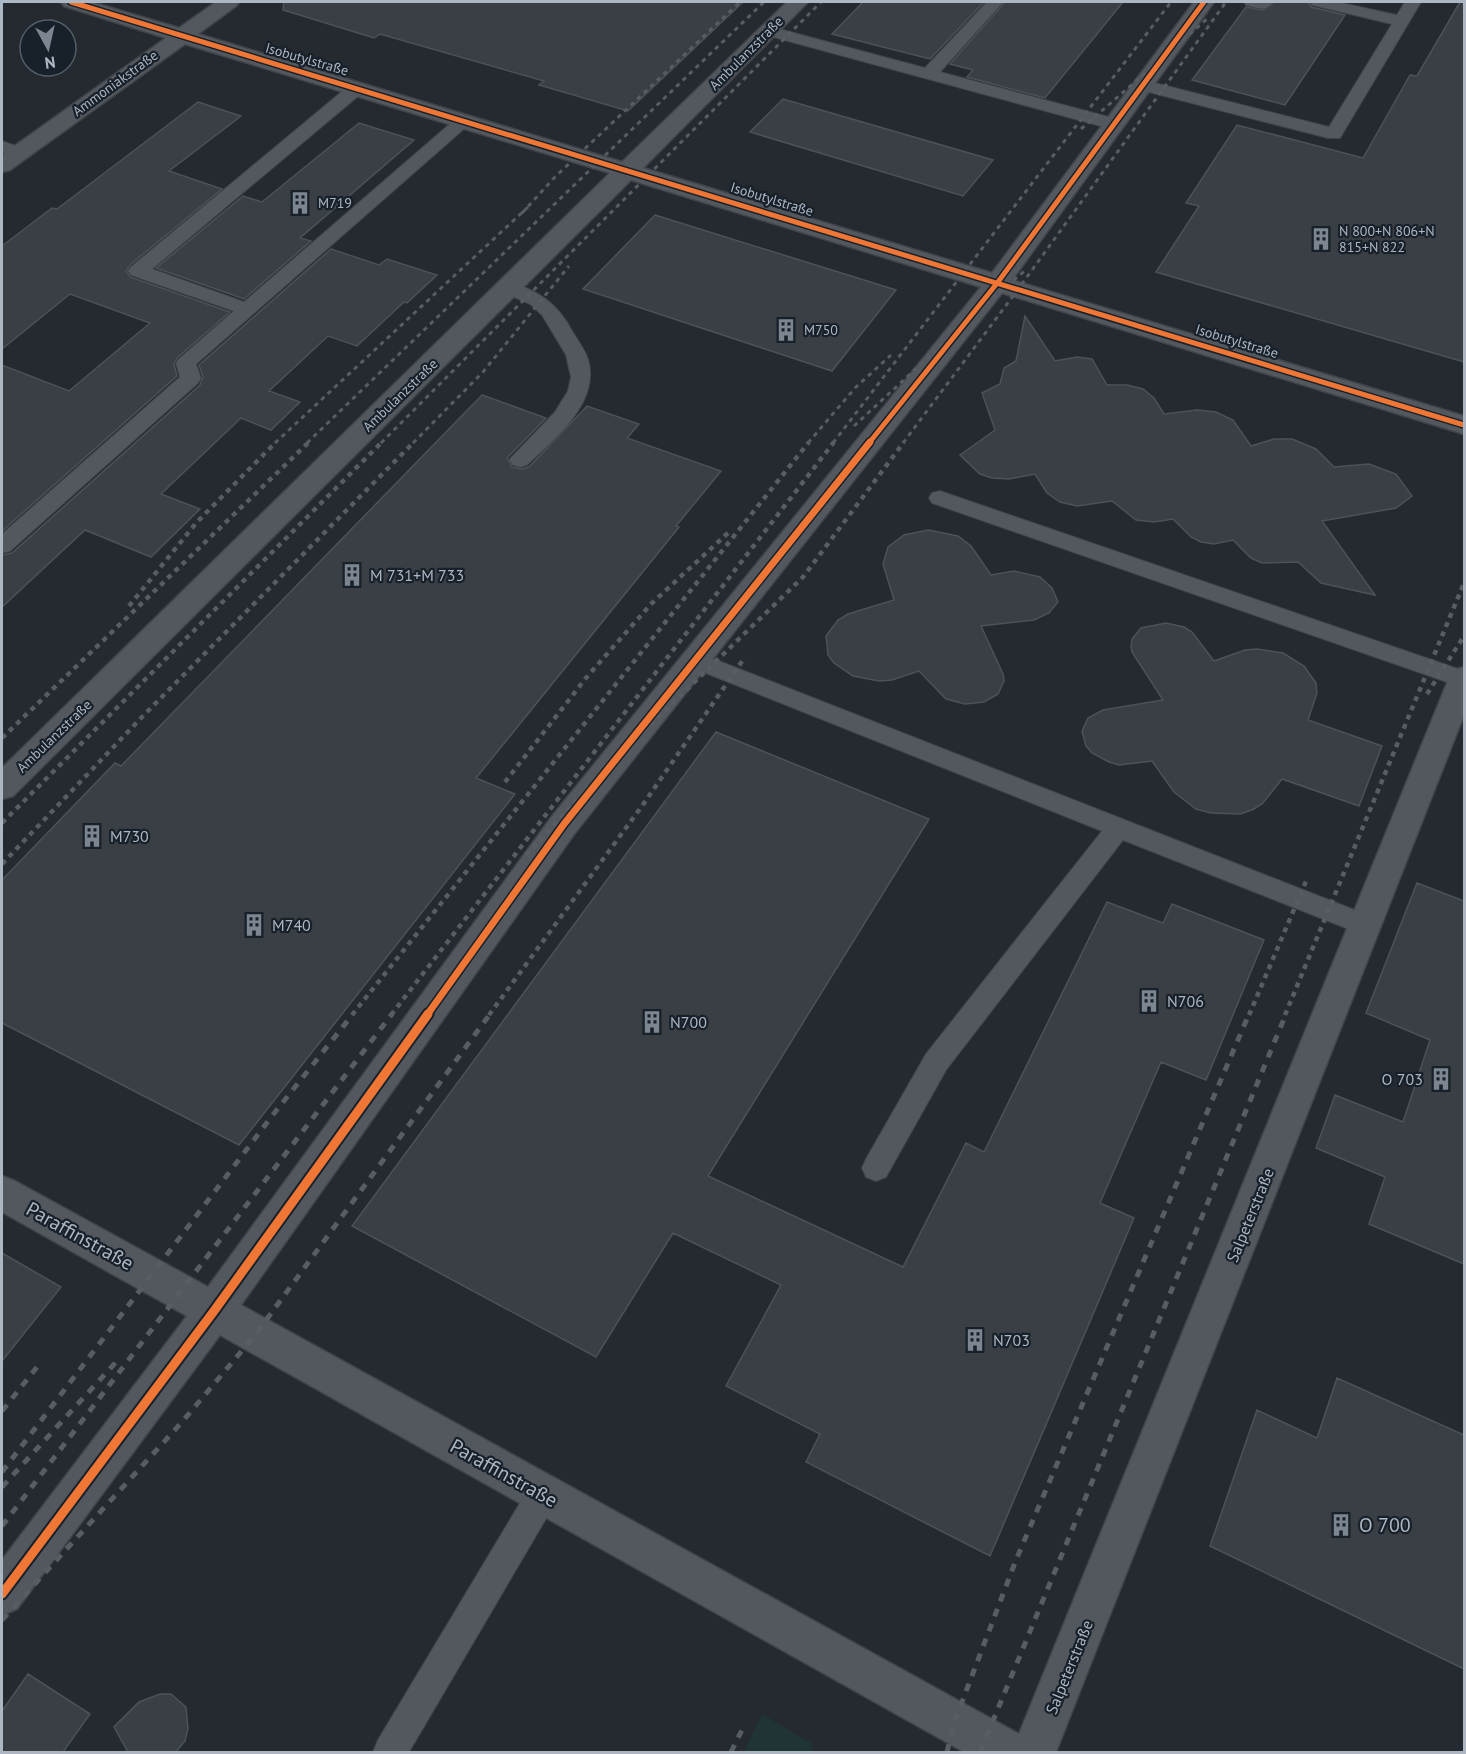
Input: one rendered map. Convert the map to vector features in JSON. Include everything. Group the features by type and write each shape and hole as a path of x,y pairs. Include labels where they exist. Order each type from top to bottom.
{"street":[{"name":"Isobutylstraße","path":"71,2 628,169 1464,425"},
{"name":"Ammoniakstraße","path":"7,155 229,2"},
{"name":"Ambulanzstraße","path":"2,787 798,2"},
{"path":"2,1594 214,1311 564,824 998,282 1204,2"},
{"name":"Salpeterstraße","path":"1034,1752 1464,679"},
{"name":"Paraffinstraße","path":"2,1193 1007,1752"}],"lane":[{"path":"928,74 995,2"},
{"path":"1252,2 1263,4 1265,2"},
{"path":"1318,2 1401,21"},
{"path":"1143,85 1334,134 1413,2"},
{"path":"768,31 1114,124"},
{"path":"249,310 138,271 357,88"},
{"path":"2,546 191,378 186,363 465,120"},
{"path":"509,288 540,300 558,320 579,362 580,383 569,408 520,460"},
{"path":"940,498 1464,679"},
{"path":"696,660 1366,925"},
{"path":"876,1168 936,1062 1119,827"},
{"path":"390,1752 543,1494"}],"shaded area":[{"path":"762,1714 813,1744 810,1752 744,1752"}],"building":[{"path":"284,2 743,2 628,111 539,85 544,81 380,34 374,38 283,10"},
{"path":"863,2 984,2 930,59 832,34"},
{"path":"1005,2 1123,2 1045,98 967,77 973,70 950,64"},
{"path":"1275,2 1308,2 1311,7 1345,15 1285,105 1192,80 1246,7 1264,10"},
{"name":"N 800+N 806+N 815+N 822","path":"1460,2 1464,2 1464,362 1156,272 1199,206 1186,203 1237,125 1363,158 1410,75 1417,76"},
{"path":"783,99 993,160 963,196 750,132"},
{"path":"198,102 241,116 169,171 222,189 130,265 126,271 130,277 230,312 177,358 174,364 177,376 2,531 2,365 69,391 150,323 70,294 2,349 2,246 52,208 57,209"},
{"name":"M719","path":"359,123 414,140 300,238 311,241 244,299 156,268 243,196 262,202"},
{"name":"M750","path":"655,215 896,290 832,371 583,289"},
{"path":"331,249 379,265 387,259 437,275 357,346 328,336 269,391 300,402 271,430 241,418 161,494 200,509 151,557 85,530 2,607 2,555 12,553 200,385 203,377 199,365"},
{"path":"1025,316 1055,361 1077,357 1092,359 1107,385 1127,385 1143,389 1154,398 1164,414 1197,410 1216,412 1233,420 1251,446 1274,439 1292,439 1316,449 1334,467 1369,464 1396,474 1412,496 1396,508 1322,521 1375,595 1321,583 1298,562 1262,563 1251,558 1233,540 1214,544 1201,542 1191,537 1173,519 1154,522 1136,520 1112,501 1077,506 1060,502 1047,493 1035,474 1009,479 992,478 980,474 960,455 995,430 982,393 1000,384 1004,368 1016,361"},
{"path":"482,395 546,418 507,458 512,467 521,469 529,467 587,406 639,424 627,438 721,471 676,526 679,527 476,778 515,794 239,1145 2,1023 2,880 115,763 121,766"},
{"path":"928,530 958,536 971,546 991,575 1014,571 1040,577 1052,588 1058,602 1049,613 1034,620 981,626 1004,681 998,694 984,702 965,704 946,699 919,671 892,680 879,681 853,676 834,663 828,655 826,636 838,620 848,614 894,600 883,564 888,547 904,535"},
{"path":"1166,623 1184,627 1192,632 1214,661 1245,650 1257,649 1283,653 1304,666 1316,683 1317,693 1308,720 1382,746 1359,806 1282,779 1262,804 1252,810 1240,814 1211,813 1196,809 1174,792 1152,761 1119,765 1092,753 1086,746 1082,731 1088,718 1103,710 1163,700 1132,652 1131,646 1132,639 1141,628"},
{"path":"716,732 929,819 708,1176 903,1267 966,1143 984,1152 1107,902 1163,923 1172,904 1264,940 1206,1080 1161,1062 1100,1203 1134,1218 990,1556 806,1462 820,1434 726,1386 781,1285 673,1233 596,1357 352,1226"},
{"path":"1417,883 1464,901 1464,1264 1369,1224 1385,1177 1316,1148 1335,1095 1403,1122 1430,1040 1366,1013"},
{"path":"2,1253 61,1287 2,1361"},
{"name":"O 700","path":"1337,1378 1464,1435 1464,1669 1210,1546 1257,1410 1317,1438"},
{"path":"28,1674 90,1714 63,1752 2,1752 2,1711"},
{"path":"160,1694 171,1694 186,1707 188,1729 185,1741 176,1752 128,1752 114,1727 139,1702"}],"railway":[{"path":"525,210 555,177 740,2"},
{"path":"307,443 764,2"},
{"path":"381,443 821,2"},
{"path":"833,443 1171,2"},
{"path":"903,443 1019,288 1226,2"},
{"path":"1081,129 1207,19"},
{"path":"525,210 528,207"},
{"path":"275,443 525,210"},
{"path":"413,443 483,372 569,266"},
{"path":"854,426 990,300 1027,269"},
{"path":"808,443 855,388 891,355"},
{"path":"2,738 309,442"},
{"path":"2,823 382,442"},
{"path":"2,864 143,716 414,442"},
{"path":"352,1015 809,442"},
{"path":"391,1015 834,442"},
{"path":"526,855 620,754 803,577 904,442"},
{"path":"129,606 197,522 275,443"},
{"path":"505,782 586,678 651,604 729,532"},
{"path":"1285,1015 1464,583"},
{"path":"1427,694 1464,636"},
{"path":"489,1015 642,806 745,657"},
{"path":"1249,1015 1307,879"},
{"path":"2,1472 272,1116 353,1014"},
{"path":"2,1526 392,1014"},
{"path":"2,1620 182,1422 256,1334 490,1014"},
{"path":"947,1752 954,1723 1016,1560 1249,1014"},
{"path":"980,1752 1286,1014"},
{"path":"2,1487 117,1361"},
{"path":"2,1411 41,1362"},
{"path":"731,1752 744,1726"}],"cycle path":[{"path":"71,2 1464,425"},
{"path":"2,1594 214,1311 564,824 998,282 1204,2"}],"place":[{"name":"M719","path":"300,203"},
{"name":"N 800+N 806+N 815+N 822","path":"1321,239"},
{"name":"M750","path":"786,330"},
{"name":"M 731+M 733","path":"352,575"},
{"name":"M730","path":"92,836"},
{"name":"M740","path":"254,925"},
{"name":"N706","path":"1149,1001"},
{"name":"N700","path":"652,1022"},
{"name":"O 703","path":"1441,1079"},
{"name":"N703","path":"975,1340"},
{"name":"O 700","path":"1341,1525"}]}
